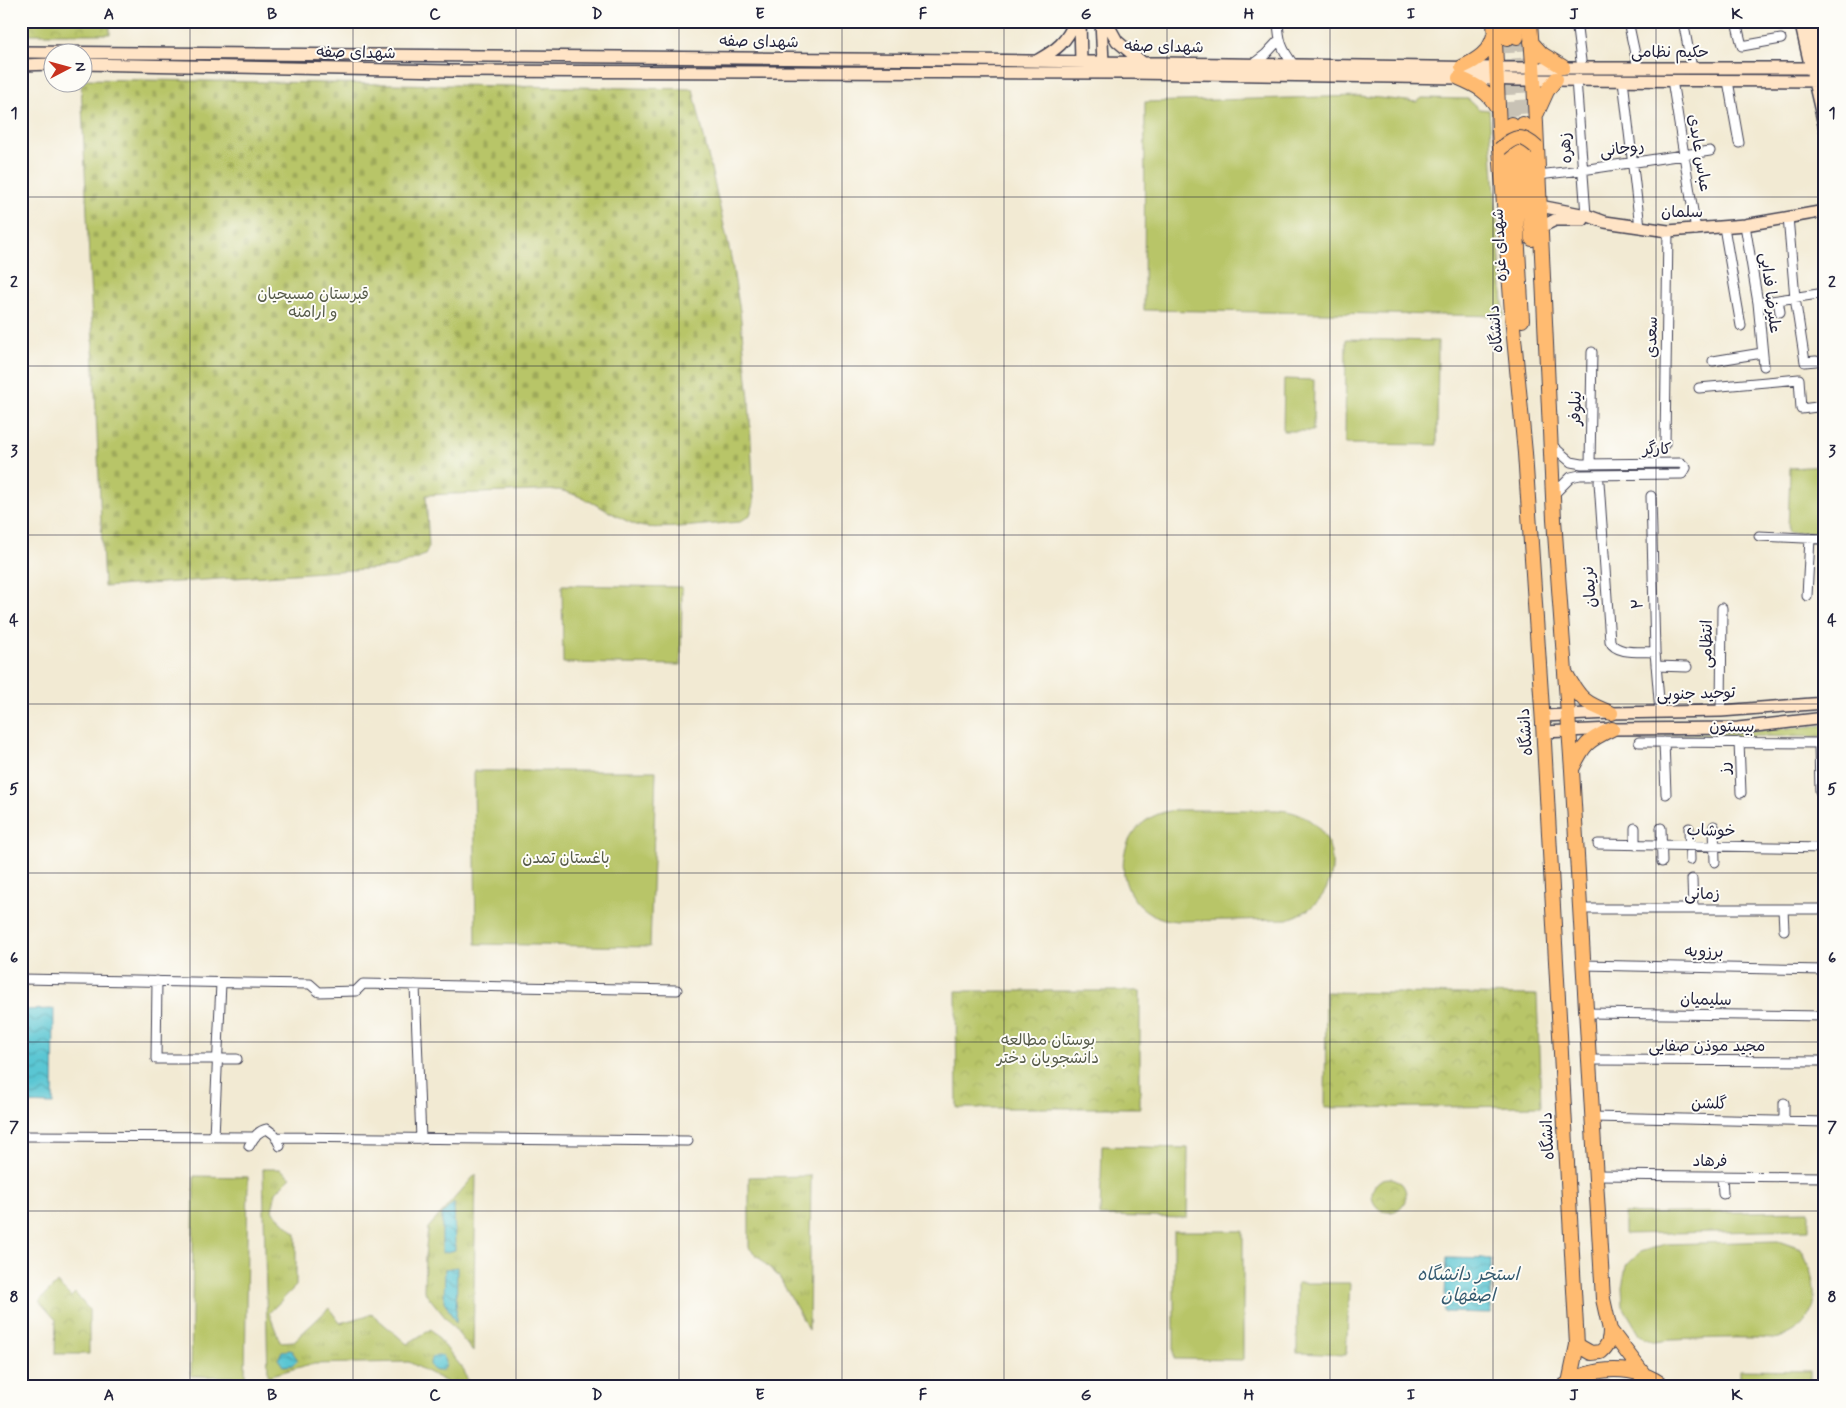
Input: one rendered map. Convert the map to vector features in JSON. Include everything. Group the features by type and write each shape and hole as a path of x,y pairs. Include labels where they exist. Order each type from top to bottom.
{"main road":[{"path":"1036,61 1058,49 1071,31 1075,21"},
{"path":"1080,21 1081,62 1092,73 1103,62 1102,21"},
{"path":"1106,21 1117,42 1143,63"},
{"path":"1503,32 1505,21"},
{"path":"1498,109 1492,98 1460,72 1487,50 1492,42 1516,21"},
{"path":"1523,122 1546,73 1532,42 1530,21"},
{"path":"1800,21 1819,68"},
{"path":"1810,21 1822,82 1825,129"},
{"name":"دانشگاه","path":"1503,32 1498,73 1500,149 1513,327 1525,454 1543,716 1577,1345 1566,1385"},
{"path":"1523,122 1540,104 1547,91 1542,54 1532,42"},
{"name":"شهدای صفه","path":"21,52 1293,64 1498,73"},
{"path":"513,56 513,71"},
{"path":"21,65 42,64"},
{"name":"شهدای صفه","path":"92,64 513,71 1460,72"},
{"name":"حکیم نظامی","path":"1498,73 1516,80 1581,64 1638,68 1819,68"},
{"name":"حکیم نظامی","path":"1498,73 1515,67 1576,80 1822,82"},
{"path":"1523,122 1537,148 1553,495 1572,770 1603,1299 1610,1330 1608,1345 1601,1352 1590,1353 1577,1345"},
{"name":"شهدای غزه","path":"1523,122 1550,444"},
{"name":"شهدای غزه","path":"1523,122 1522,338 1525,454"},
{"path":"1500,149 1508,141 1518,138 1528,139 1537,148"},
{"name":"سلمان","path":"1540,206 1555,215 1586,215 1605,222 1668,231 1745,225 1825,211"},
{"path":"1541,227 1555,215 1579,220 1605,222"},
{"path":"1564,670 1578,694 1589,705 1611,713"},
{"path":"1735,728 1730,725 1730,721 1799,714 1819,703"},
{"name":"توحید جنوبی","path":"1543,716 1721,711 1819,703"},
{"name":"توحید جنوبی","path":"1544,732 1612,729 1735,728 1825,718"},
{"path":"1572,770 1582,748 1591,739 1612,729"},
{"path":"1610,1330 1646,1376"},
{"path":"1566,1385 1583,1375 1598,1371 1614,1370 1630,1371 1646,1376 1665,1387"}],"street":[{"path":"1278,21 1279,40 1284,52 1293,64"},
{"path":"1576,21 1581,64"},
{"path":"1628,21 1638,68"},
{"path":"1683,21 1692,68"},
{"path":"1736,21 1742,46 1781,39"},
{"path":"1253,64 1279,40"},
{"name":"زهره","path":"1576,80 1586,215"},
{"path":"1623,80 1640,226"},
{"name":"عباس عابدی","path":"1672,80 1696,230"},
{"path":"1728,81 1739,143"},
{"name":"روحانی","path":"1538,174 1582,170 1710,151"},
{"path":"1788,217 1795,298 1804,362 1816,360"},
{"name":"علیرضا فدایی","path":"1745,225 1758,303 1764,366"},
{"path":"1724,227 1740,326"},
{"name":"سعدی","path":"1665,444 1668,231"},
{"path":"1758,303 1825,292"},
{"path":"1778,300 1780,312"},
{"name":"نیلوفر","path":"1590,464 1592,352"},
{"path":"1713,361 1762,353"},
{"path":"1699,388 1799,380 1801,409 1825,406"},
{"name":"کارگر","path":"1550,444 1571,462 1590,464 1681,464 1686,468 1682,474 1580,474 1571,477 1553,495"},
{"name":"نریمان","path":"1599,482 1610,641 1612,646 1618,650 1655,652"},
{"name":"۲","path":"1651,496 1655,652 1660,712"},
{"path":"1759,536 1825,539"},
{"path":"1807,596 1810,538"},
{"name":"انتظامی","path":"1721,711 1722,608"},
{"path":"1656,666 1687,668"},
{"name":"بیستون","path":"1639,742 1822,743"},
{"path":"1664,742 1666,794"},
{"name":"رز","path":"1739,742 1741,793"},
{"path":"1820,791 1822,743"},
{"path":"1714,826 1715,862"},
{"path":"1634,828 1635,845"},
{"path":"1661,828 1662,862"},
{"path":"1690,828 1690,860"},
{"name":"خوشاب","path":"1598,844 1825,848"},
{"path":"1692,879 1693,909"},
{"name":"زمانی","path":"1580,909 1825,909"},
{"path":"1783,909 1784,930"},
{"name":"برزویه","path":"1583,965 1825,970"},
{"path":"21,978 310,984 319,992 356,991 363,984 677,990"},
{"path":"157,982 156,1059 237,1060"},
{"path":"214,1136 221,983"},
{"path":"415,985 421,1138"},
{"name":"سلیمیان","path":"1586,1014 1825,1016"},
{"name":"مجید موذن صفایی","path":"1589,1060 1825,1061"},
{"path":"1784,1103 1784,1121"},
{"name":"گلشن","path":"1592,1117 1825,1122"},
{"path":"249,1146 261,1130 271,1131 280,1146"},
{"path":"21,1136 255,1137"},
{"path":"276,1137 688,1141"},
{"name":"فرهاد","path":"1596,1175 1825,1177"},
{"path":"1722,1176 1723,1194"}],"green space":[{"path":"21,21 110,21 110,34 21,34"},
{"name":"قبرستان مسیحیان و ارامنه","path":"92,79 693,89 730,252 740,311 749,399 754,503 750,515 740,522 656,528 636,525 579,496 559,490 426,495 429,547 425,555 395,567 104,587 81,92 92,92"},
{"path":"1360,96 1417,102 1422,98 1468,99 1479,109 1489,110 1504,316 1144,310 1145,102"},
{"path":"1346,339 1438,341 1437,445 1345,444"},
{"path":"1284,379 1314,380 1313,431 1283,431"},
{"path":"1825,466 1825,532 1788,533 1790,468"},
{"path":"562,585 682,587 681,665 563,663"},
{"path":"1825,725 1825,737 1665,735 1754,731"},
{"name":"باغستان تمدن","path":"474,771 656,771 650,947 476,944"},
{"path":"1176,810 1278,810 1300,815 1317,826 1327,842 1332,860 1330,878 1322,895 1308,910 1287,919 1177,921 1154,915 1137,903 1127,886 1123,866 1126,847 1136,830 1153,817"},
{"name":"بوستان مطالعه دانشجویان دختر","path":"956,991 1140,991 1140,1108 957,1108"},
{"path":"1326,992 1537,995 1541,1106 1325,1108"},
{"path":"1102,1146 1188,1148 1187,1218 1100,1216"},
{"path":"263,1169 280,1169 291,1177 276,1192 272,1211 296,1234 296,1286 269,1313 280,1342 294,1341 329,1308 340,1323 372,1314 407,1344 431,1329 464,1370 468,1383 452,1385 409,1362 311,1364 268,1376"},
{"path":"476,1174 473,1352 424,1291 428,1228"},
{"path":"194,1176 248,1177 245,1377 191,1376"},
{"path":"811,1176 809,1330 779,1277 749,1248 749,1177"},
{"path":"1389,1178 1401,1183 1406,1195 1401,1207 1389,1212 1377,1207 1372,1195 1377,1183"},
{"path":"1809,1211 1809,1230 1624,1234 1624,1214"},
{"path":"1174,1231 1243,1231 1243,1360 1174,1359"},
{"path":"1778,1241 1801,1249 1807,1262 1814,1288 1814,1301 1804,1322 1794,1331 1779,1338 1713,1338 1655,1342 1640,1335 1623,1306 1622,1287 1626,1266 1640,1252 1665,1244"},
{"path":"57,1283 71,1297 75,1293 89,1310 89,1354 55,1354 56,1320 39,1301"},
{"path":"1297,1283 1350,1283 1346,1355 1297,1353"},
{"path":"1740,1370 1810,1371 1810,1387 1740,1387"}],"water":[{"path":"54,1009 53,1104 21,1103 21,1010"},
{"path":"454,1203 455,1250 442,1253 442,1214"},
{"name":"استخر دانشگاه اصفهان","path":"1447,1258 1491,1259 1491,1313 1444,1312"},
{"path":"457,1267 456,1323 444,1301 445,1269"},
{"path":"291,1350 298,1360 292,1365 283,1366 278,1359 282,1351"},
{"path":"435,1355 441,1355 446,1360 444,1369 435,1371 430,1366 430,1360"}],"tunnel":[{"path":"1517,37 1523,124"},
{"path":"1507,39 1511,124"}]}
